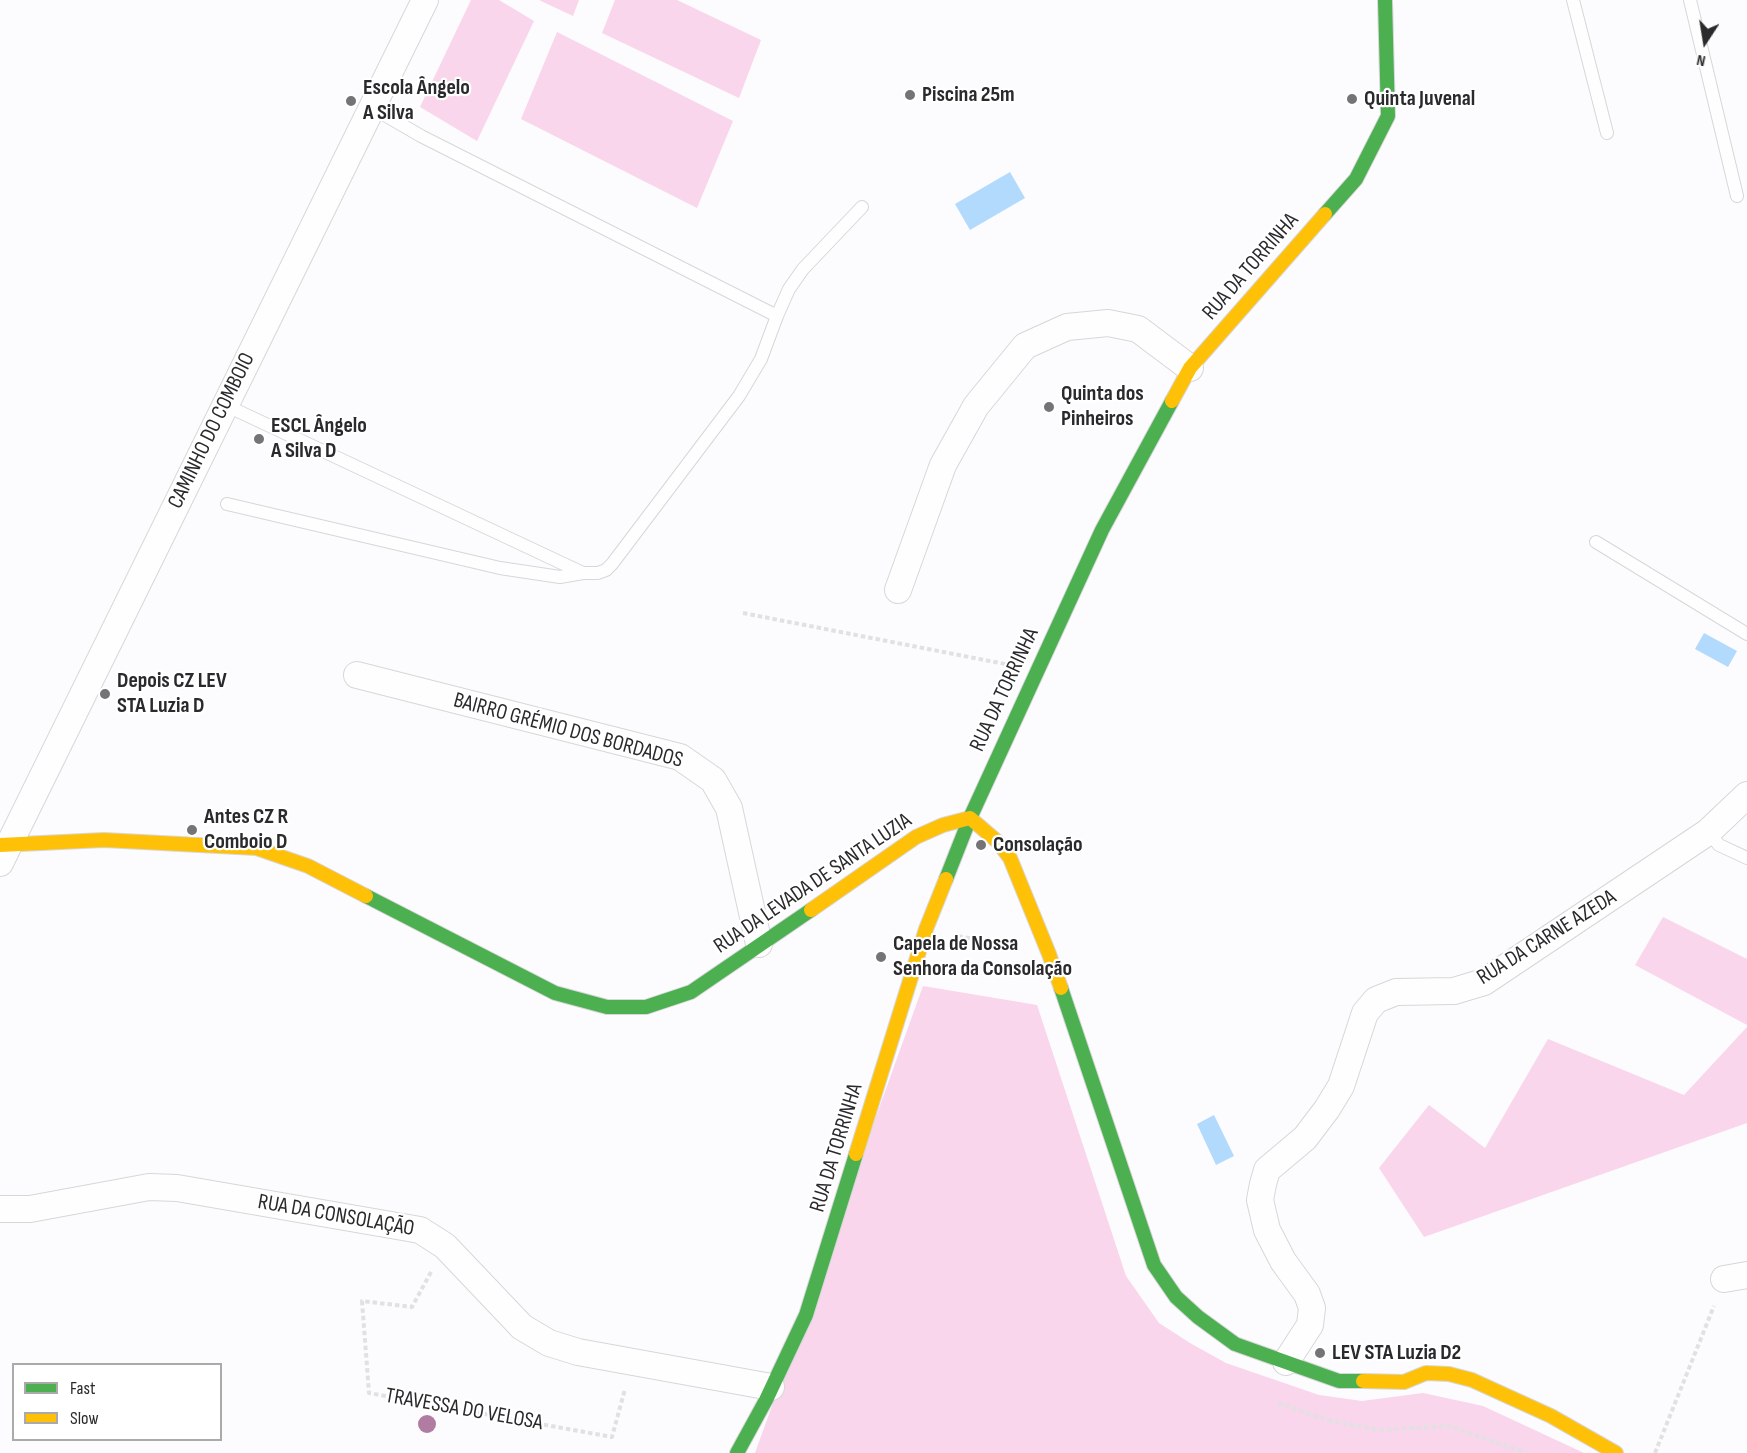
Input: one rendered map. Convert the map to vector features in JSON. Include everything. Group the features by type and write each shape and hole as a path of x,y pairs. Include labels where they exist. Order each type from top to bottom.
{"street":[{"name":"CAMINHO DO COMBOIO","path":"3,850 425,0"},
{"name":"RUA DA TORRINHA","path":"737,1453 806,1315 927,929 970,818 1102,530 1190,368 1356,179 1388,116 1385,0"},
{"path":"898,590 944,465 976,406 1025,346 1067,327 1108,323 1138,329 1190,368"},
{"name":"BAIRRO GRÉMIO DOS BORDADOS","path":"357,675 680,757 713,780 729,808 759,944"},
{"name":"RUA DA CARNE AZEDA","path":"1286,1362 1310,1325 1312,1308 1307,1294 1283,1261 1267,1230 1260,1200 1267,1170 1305,1138 1328,1109 1341,1086 1365,1013 1376,1000 1396,992 1454,992 1484,982 1708,832 1747,795"},
{"path":"970,818 998,842 1010,858 1049,954 1154,1265 1176,1297 1198,1317 1235,1344 1339,1380 1404,1382 1426,1373 1449,1374 1472,1380 1551,1416 1616,1453"},
{"name":"RUA DA LEVADA DE SANTA LUZIA","path":"3,850 104,840 256,848 309,866 555,993 608,1007 646,1007 691,992 916,837 943,825 970,818"},
{"name":"RUA DA CONSOLAÇÃO","path":"0,1209 30,1209 149,1187 177,1188 420,1230 445,1246 522,1328 549,1343 578,1352 771,1387"}],"lane":[{"path":"1573,0 1607,133"},
{"path":"1690,0 1737,196"},
{"path":"371,107 421,136 777,316"},
{"path":"227,504 500,568 560,577 606,570 732,405 761,359 789,289 803,269 862,207"},
{"path":"225,405 583,573"},
{"path":"1596,542 1747,634"},
{"path":"1708,832 1719,845 1747,858"}],"path":[{"path":"743,613 1037,670"},
{"path":"927,929 1049,954"},
{"name":"TRAVESSA DO VELOSA","path":"445,1246 412,1307 362,1301 369,1393 612,1437 626,1388"},
{"path":"1655,1453 1736,1277"},
{"path":"1278,1403 1330,1421 1381,1430 1449,1426 1527,1453"}],"shaded area":[{"path":"471,0 499,0 534,21 477,141 420,107"},
{"path":"539,0 579,0 573,16"},
{"path":"615,0 677,0 761,40 739,98 602,33"},
{"path":"557,32 733,121 697,208 521,119"},
{"path":"1663,917 1747,959 1747,1025 1635,965"},
{"path":"923,986 1037,1005 1126,1276 1159,1323 1226,1363 1319,1395 1362,1401 1423,1393 1483,1406 1584,1453 755,1453"},
{"path":"1747,1027 1747,1123 1424,1237 1379,1168 1429,1105 1485,1148 1548,1039 1684,1095"}],"water":[{"path":"1010,172 1025,198 970,230 955,204"},
{"path":"1704,633 1737,651 1728,667 1695,649"},
{"path":"1214,1115 1234,1156 1216,1165 1197,1124"}],"traffic: fast":[{"path":"1325,214 1356,179 1388,116 1385,0"},
{"path":"946,879 970,818 1102,530 1172,401"},
{"path":"366,896 555,993 607,1007 646,1007 691,992 811,910"},
{"path":"1061,988 1154,1265 1176,1297 1198,1317 1235,1344 1339,1381 1363,1381"},
{"path":"737,1453 766,1400 806,1315 856,1154"}],"traffic: slow":[{"path":"1172,401 1190,368 1325,214"},
{"path":"811,910 916,837 943,825 970,818 998,842 1010,858 1061,988"},
{"path":"0,845 104,840 256,848 308,866 366,896"},
{"path":"856,1154 926,929 946,879"},
{"path":"1363,1381 1404,1382 1426,1373 1449,1374 1472,1380 1551,1416 1616,1453"}],"place":[{"name":"Piscina 25m","path":"910,95"},
{"name":"Quinta Juvenal","path":"1352,99"},
{"name":"Escola Ângelo A Silva","path":"351,101"},
{"name":"Quinta dos Pinheiros","path":"1049,407"},
{"name":"ESCL Ângelo A Silva D","path":"259,439"},
{"name":"Depois CZ LEV STA Luzia D","path":"105,694"},
{"name":"Antes CZ R Comboio D","path":"192,830"},
{"name":"Consolação","path":"981,845"},
{"name":"Capela de Nossa Senhora da Consolação","path":"881,957"},
{"name":"LEV STA Luzia D2","path":"1320,1353"}]}
